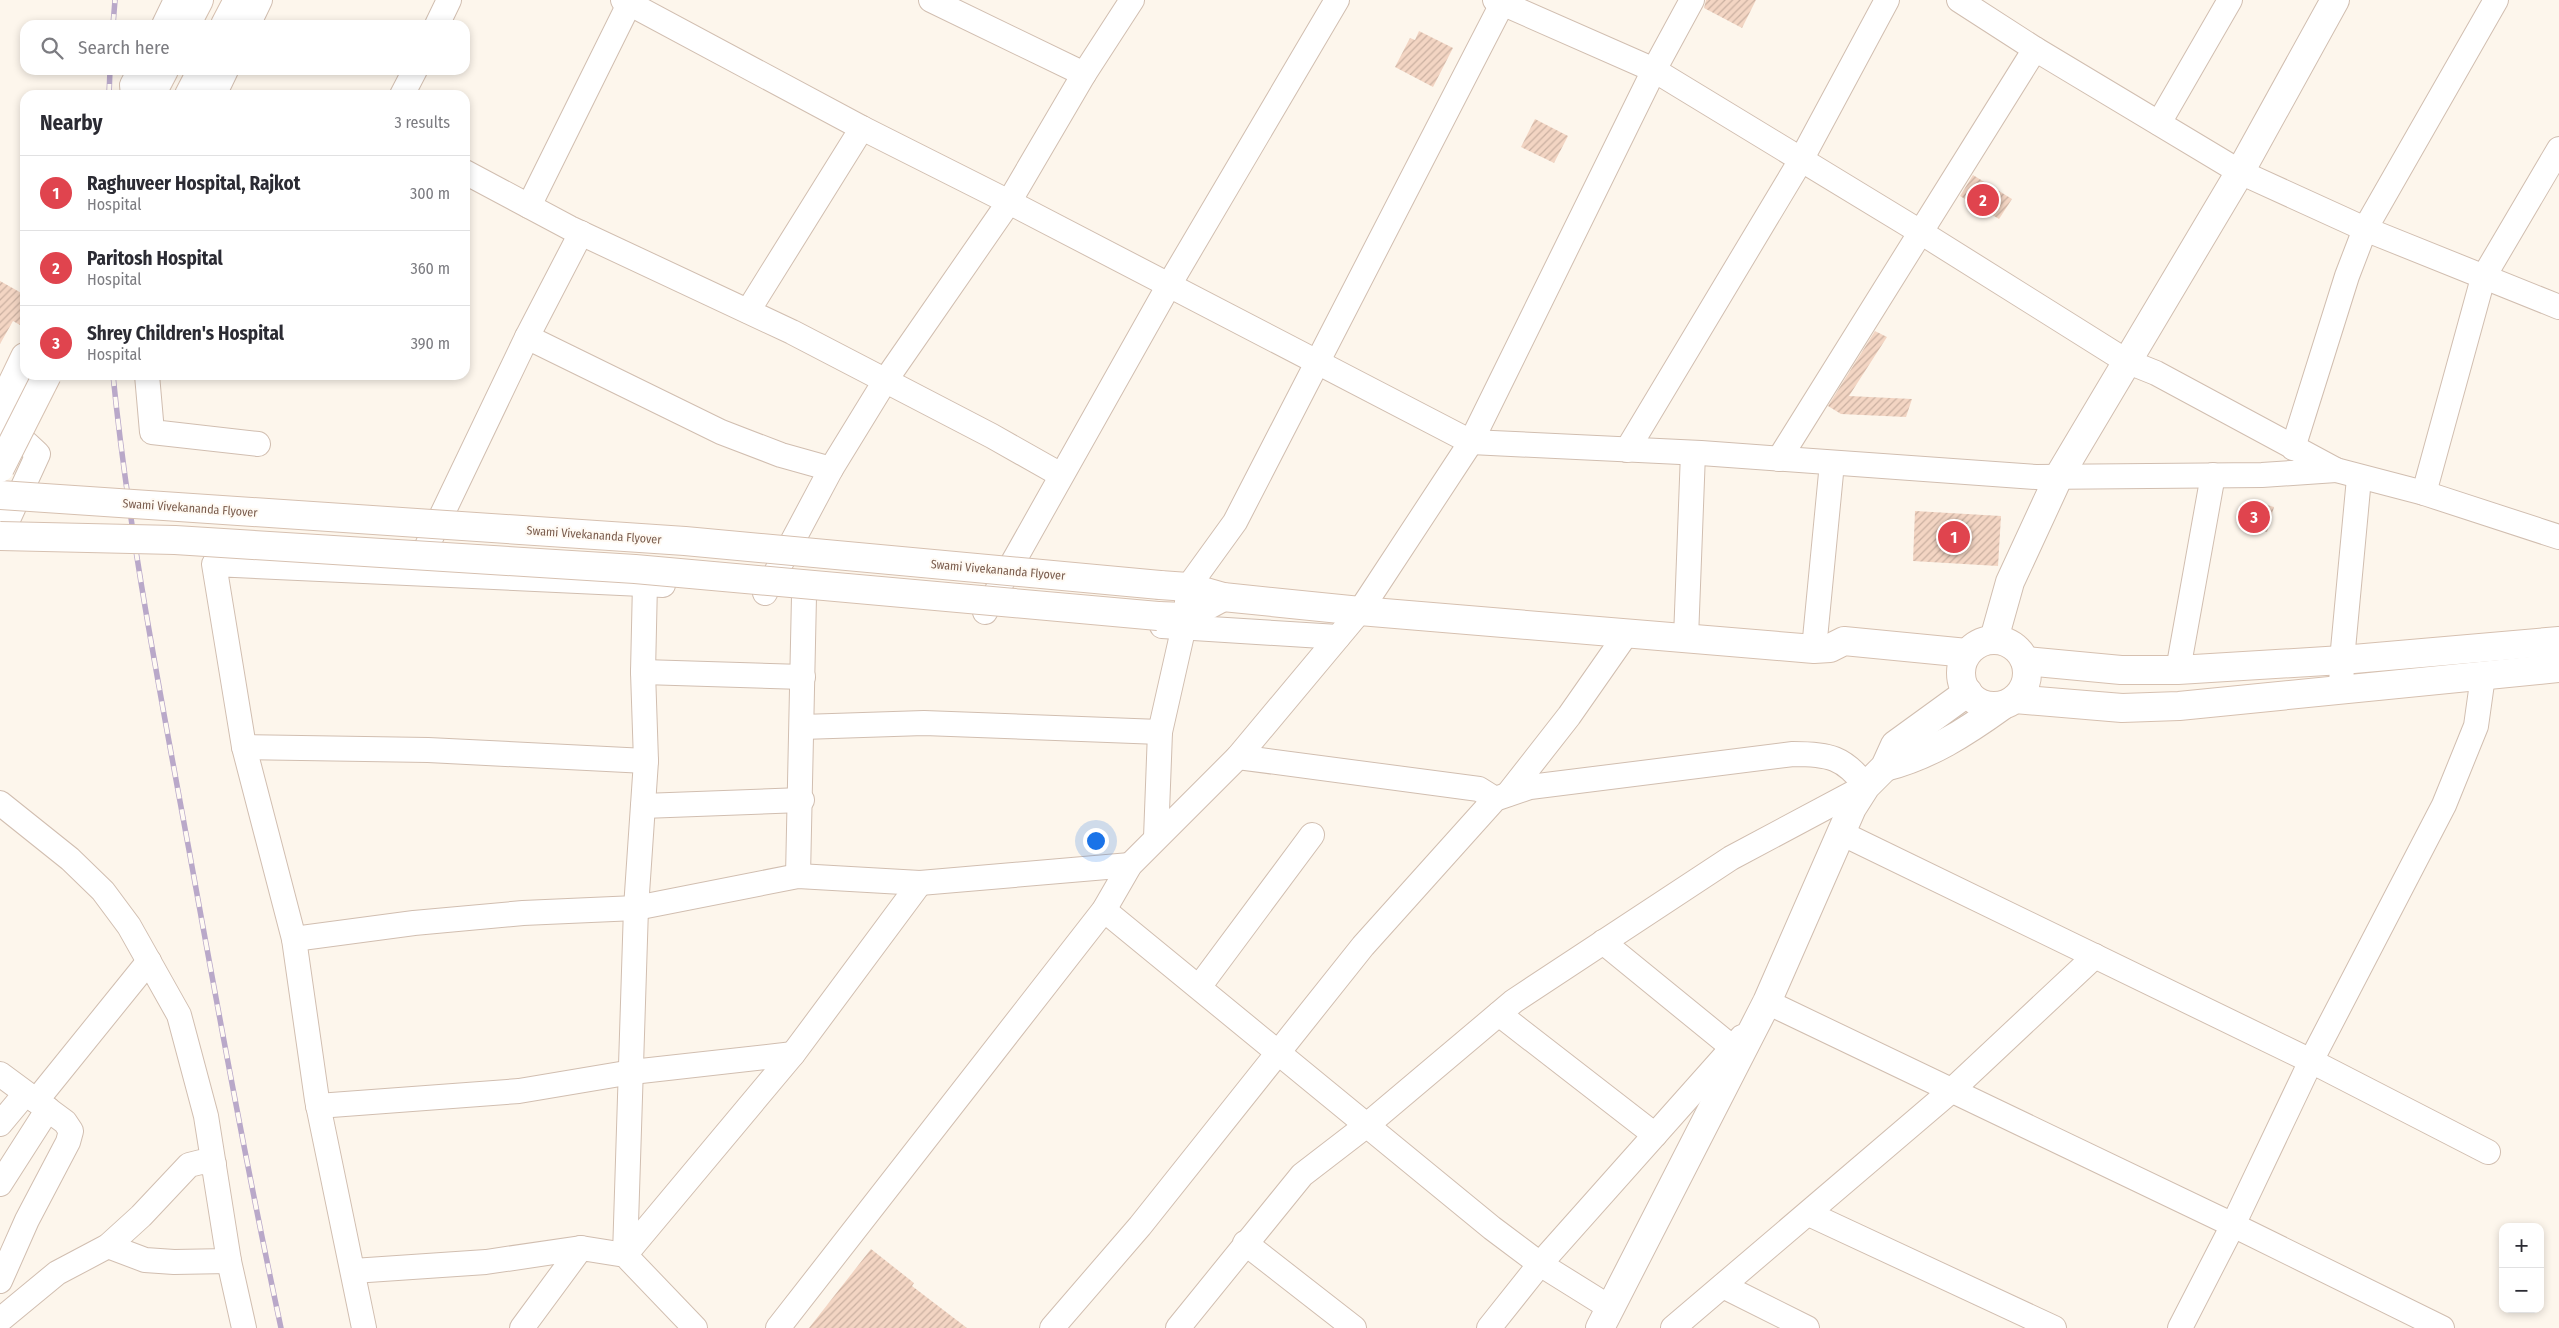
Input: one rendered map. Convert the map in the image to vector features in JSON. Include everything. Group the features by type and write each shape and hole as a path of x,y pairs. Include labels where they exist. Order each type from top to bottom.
{"main road":[{"path":"189,20 199,0"},
{"path":"228,20 238,0"},
{"path":"1994,639 2010,582 2059,476 2240,172 2335,0"},
{"path":"154,90 161,75"},
{"path":"192,90 199,75"},
{"path":"0,409 20,367"},
{"path":"0,468 44,380"},
{"name":"Swami Vivekananda Flyover","path":"0,495 685,541 1188,587 1223,597 1360,611 1822,649 1844,641 1965,671"},
{"path":"0,537 175,540 635,569 1158,616 1184,622 1223,597"},
{"path":"1605,1318 1763,1010 1841,833 1875,776 1895,745 1965,671 1979,643 1994,639 2010,643 2022,654 2028,669 2026,685 2009,702 1966,732 1910,761 1875,776"},
{"path":"2025,660 2121,670 2178,670 2342,660 2559,641"},
{"path":"1965,671 1972,698 1986,705 2009,702 2122,708 2179,706 2559,668"}],"street":[{"path":"166,20 176,0"},
{"path":"250,20 260,0"},
{"path":"439,20 449,0"},
{"path":"931,0 1084,74"},
{"path":"765,593 831,469 885,381 1009,202 1084,74 1132,0"},
{"path":"985,612 1169,285 1337,0"},
{"path":"778,1328 1104,910 1130,864 1238,757 1360,611 1471,442 1654,70 1692,0"},
{"path":"1627,450 1801,160 1887,0"},
{"path":"1959,0 2035,49 2240,172 2365,229 2559,307"},
{"path":"2159,123 2230,0"},
{"path":"2293,448 2347,276 2365,229 2496,0"},
{"path":"529,206 627,1 862,128 1009,202 1471,442 1693,453 2036,477 2213,475 2336,470"},
{"path":"1156,838 1160,732 1184,622 1188,587 1235,522 1500,1 1654,70 1922,233 2126,361 2156,373 2336,470 2359,478 2424,493 2559,537"},
{"path":"1779,459 1922,233 2035,49"},
{"path":"132,90 132,85 137,75"},
{"path":"216,90 224,75"},
{"path":"404,90 412,75"},
{"path":"748,311 862,128"},
{"path":"2424,493 2483,278 2559,149"},
{"path":"470,175 580,233 748,311 885,381 1061,475"},
{"path":"414,573 527,337 580,233"},
{"path":"527,337 721,432 781,455 831,469"},
{"path":"147,380 152,432 258,444"},
{"path":"0,428 9,430 38,454 0,537"},
{"path":"1686,638 1693,453"},
{"path":"1822,649 1832,463"},
{"path":"2178,670 2213,475"},
{"path":"2341,691 2342,660 2359,478"},
{"path":"364,1328 318,1106 294,939 244,746 214,564 645,583 985,612 1184,622 1338,637"},
{"path":"625,1255 636,908 646,760 643,672 645,583"},
{"path":"798,876 804,596"},
{"path":"1052,1328 1140,1226 1363,946 1502,796 1568,716 1626,633"},
{"path":"643,672 803,677"},
{"path":"2180,1328 2233,1224 2311,1061 2444,805 2476,726 2484,676"},
{"path":"802,727 924,723 1160,732"},
{"path":"244,746 428,750 646,760"},
{"path":"1238,757 1479,789 1502,796 1530,787 1793,754 1817,754 1837,758 1853,770 1875,776"},
{"path":"1178,1328 1302,1175 1367,1125 1514,1001 1731,858 1875,776"},
{"path":"643,806 801,800"},
{"path":"0,803 70,859 104,891 129,926 179,1015 206,1116 229,1261 244,1328"},
{"path":"1841,833 2311,1061 2488,1152"},
{"path":"1199,987 1312,835"},
{"path":"294,939 414,923 523,914 636,908 798,876 920,884 1130,864"},
{"path":"625,1255 793,1054 920,884"},
{"path":"1104,910 1492,1228 1540,1264 1605,1318"},
{"path":"1603,942 1733,1048"},
{"path":"1673,1328 1810,1214 1952,1090 2095,956"},
{"path":"0,1184 37,1101 149,961"},
{"path":"1489,1328 1540,1264 1733,1048 1763,1010 1952,1090 2233,1224 2442,1328"},
{"path":"1499,1014 1655,1135"},
{"path":"318,1106 520,1091 632,1072 793,1054"},
{"path":"0,1074 65,1122 71,1131 68,1142 27,1220 0,1281"},
{"path":"0,1124 37,1101"},
{"path":"0,1320 57,1273 108,1246 141,1216 189,1165 201,1162 214,1164"},
{"path":"1810,1214 2054,1328"},
{"path":"1246,1243 1350,1327"},
{"path":"108,1246 145,1260 174,1262 229,1261"},
{"path":"353,1271 486,1262 581,1248 625,1255 695,1328"},
{"path":"522,1328 581,1248"},
{"path":"1723,1286 1807,1328"}],"building":[{"path":"1706,0 1756,0 1742,28 1704,8"},
{"path":"1419,31 1453,48 1433,87 1395,67 1410,38 1415,40"},
{"path":"1535,119 1568,136 1554,163 1521,147"},
{"path":"1973,175 2012,199 1999,219 1960,196"},
{"path":"0,281 20,292 20,325 13,321 0,344"},
{"path":"1875,331 1887,337 1849,396 1912,399 1906,417 1841,414 1828,406"},
{"path":"2249,500 2274,507 2267,532 2243,525"},
{"path":"1915,511 2001,516 1998,566 1913,561"},
{"path":"871,1249 914,1283 912,1286 967,1328 809,1328"}],"railway":[{"path":"113,20 115,0"},
{"path":"109,90 110,75"},
{"path":"114,380 136,554 156,672 233,1089 281,1328"}],"place":[{"name":"Paritosh Hospital","path":"1983,200"},
{"name":"Shrey Children's Hospital","path":"2254,517"},
{"name":"Raghuveer Hospital, Rajkot","path":"1954,537"}]}
